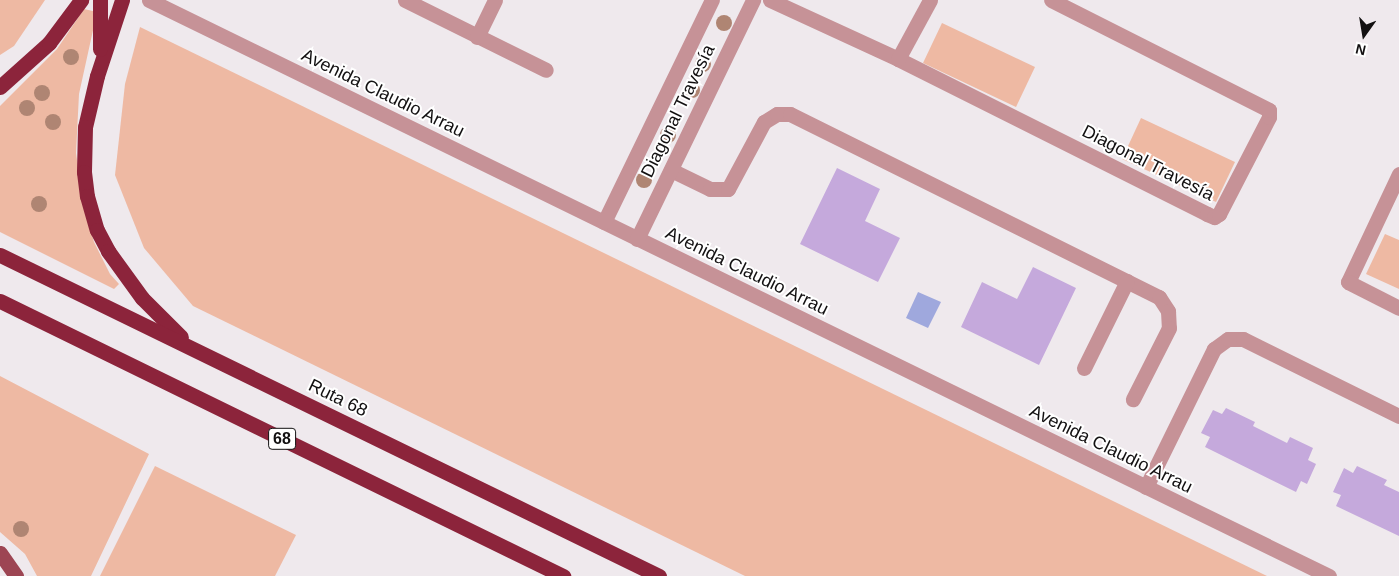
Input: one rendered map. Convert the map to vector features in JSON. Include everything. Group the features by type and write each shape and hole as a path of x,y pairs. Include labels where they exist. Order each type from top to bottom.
{"highway":[{"path":"0,88 49,43 81,0"},
{"path":"97,76 100,0"},
{"path":"122,0 97,76 88,113 84,148 87,196 97,230 142,298 193,348"},
{"name":"Ruta 68","path":"0,255 659,576"},
{"name":"68","path":"0,302 563,576"}],"main road":[{"path":"0,553 16,576"}],"street":[{"name":"Avenida Claudio Arrau","path":"148,0 1329,576"},
{"path":"405,0 546,70"},
{"path":"477,36 495,0"},
{"name":"Diagonal Travesía","path":"604,222 712,0"},
{"name":"Diagonal Travesía","path":"637,238 753,0"},
{"name":"Diagonal Travesía","path":"770,0 898,59 1207,214 1214,217 1220,214 1269,117 1269,110 1050,0"},
{"path":"898,59 930,0"},
{"path":"671,170 710,189 728,189 764,122 777,114 790,114 1127,281 1159,297 1170,320 1169,328 1133,400"},
{"path":"1399,174 1348,282 1399,308"},
{"path":"1084,368 1127,281"},
{"path":"1146,487 1214,349 1228,340 1243,338 1399,416"}],"shaded area":[{"path":"0,0 45,0 14,46 0,55"},
{"path":"84,9 97,12 79,94 76,153 84,209 94,242 110,274 119,284 114,289 0,232 0,106 57,49"},
{"path":"942,23 1035,67 1016,107 923,63"},
{"path":"140,27 1267,576 745,576 193,306 144,248 115,175 125,84"},
{"path":"1141,118 1235,162 1216,202 1122,159"},
{"path":"1385,234 1399,240 1399,289 1366,274"},
{"path":"0,376 149,454 91,576 37,576 25,554 0,532"},
{"path":"155,466 296,535 275,576 100,576"}],"water":[{"path":"918,292 941,302 928,328 906,318"}],"building":[{"path":"837,168 880,189 865,221 900,238 878,282 800,244"},
{"path":"1033,267 1076,288 1039,365 961,327 982,282 1017,299"},
{"path":"1226,408 1255,422 1253,426 1287,443 1290,437 1313,448 1308,460 1316,464 1307,484 1301,481 1296,492 1205,447 1210,437 1201,433 1213,410 1222,414"},
{"path":"1357,466 1387,480 1384,485 1399,492 1399,536 1336,506 1341,495 1333,492 1344,468 1353,473"}]}
